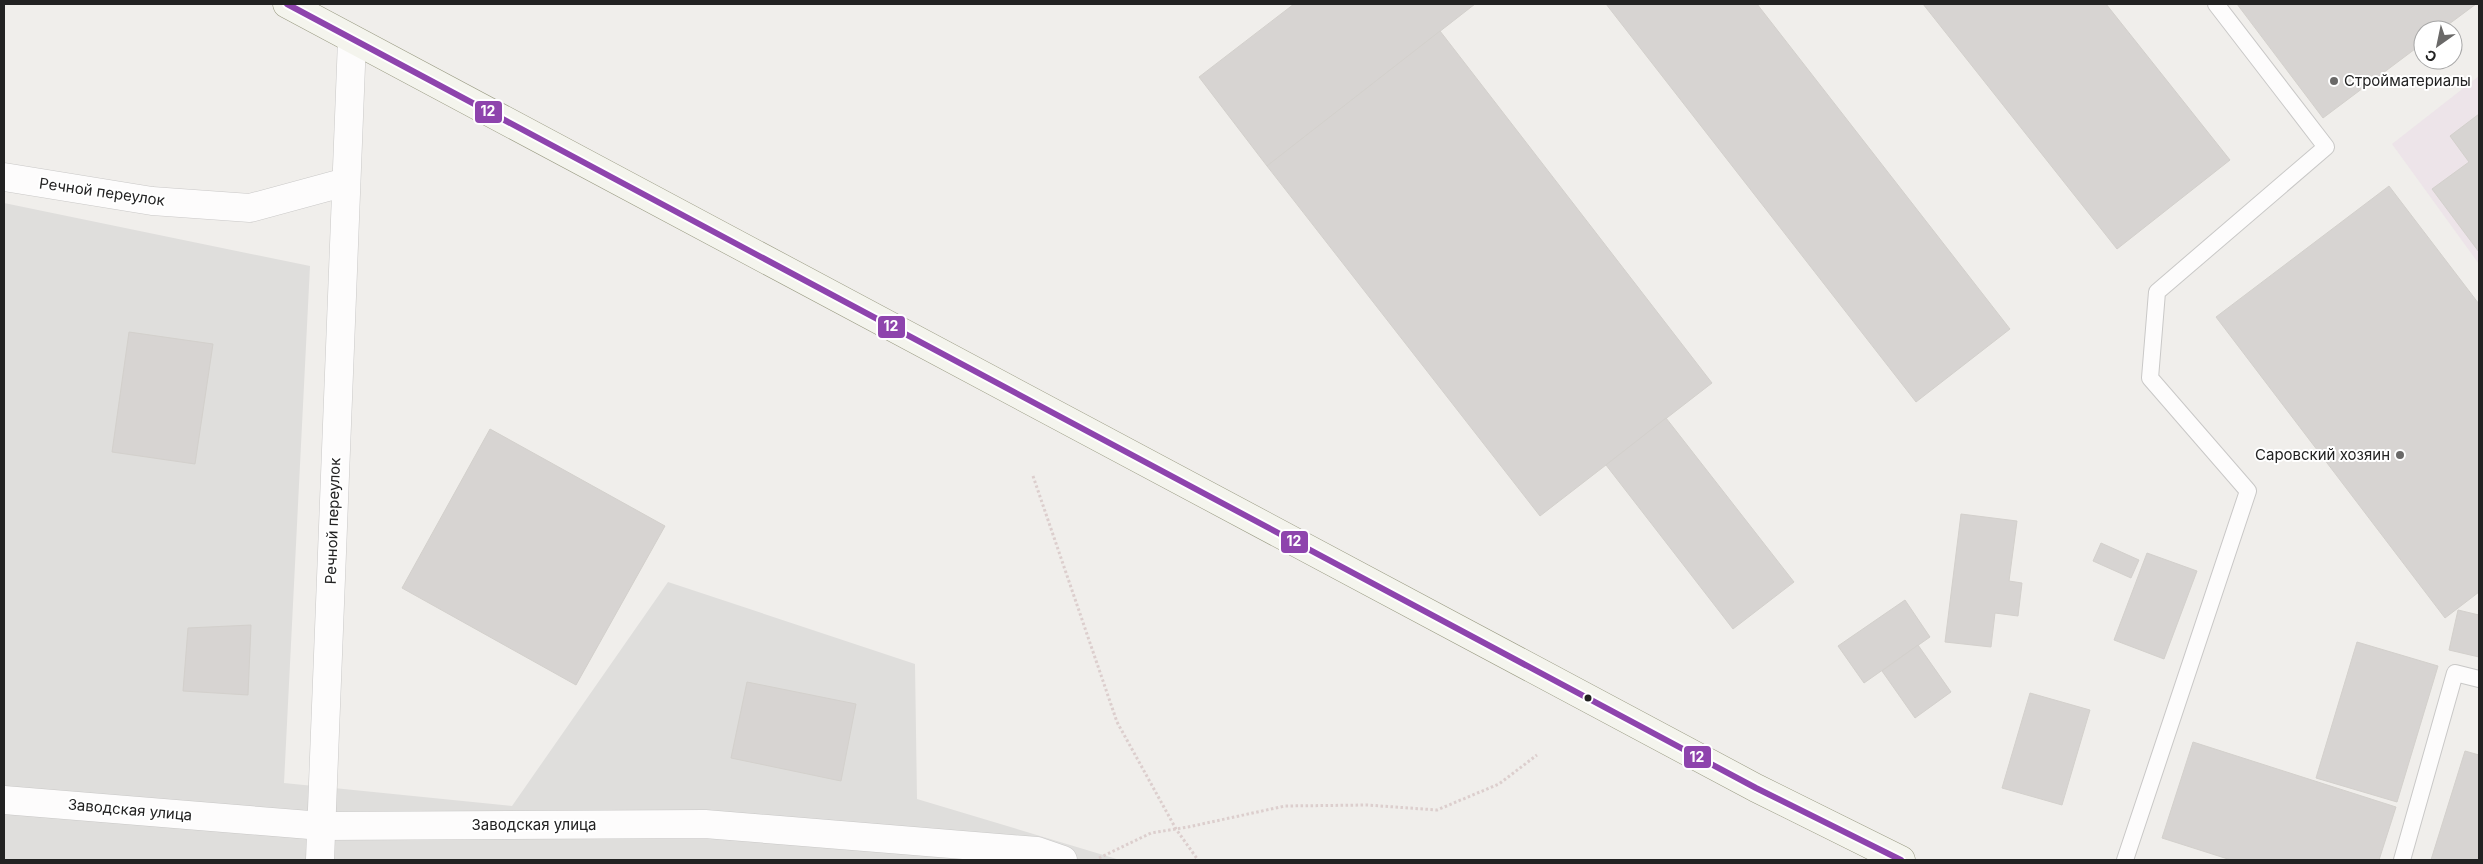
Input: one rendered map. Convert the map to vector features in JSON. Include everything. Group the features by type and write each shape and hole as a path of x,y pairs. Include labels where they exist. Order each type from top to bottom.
{"street":[{"path":"287,4 1756,788 1901,860"},
{"name":"Речной переулок","path":"320,860 352,40"},
{"name":"Речной переулок","path":"4,177 152,201 250,208 346,182"},
{"name":"Заводская улица","path":"4,800 322,826 705,824 1037,851 1063,860"}],"lane":[{"path":"2125,860 2248,491 2150,378 2157,292 2326,147 2216,4"},
{"path":"2402,860 2455,672 2479,680"}],"path":[{"path":"1033,476 1117,722 1176,829 1198,860"},
{"path":"1094,860 1151,832 1176,829 1285,806 1367,805 1437,810 1499,784 1537,755"}],"shaded area":[{"path":"2479,76 2479,264 2392,144"},
{"path":"4,203 310,266 284,783 512,806 668,582 915,664 917,799 1120,860 4,860"}],"building":[{"path":"1294,4 1475,4 1267,166 1199,77"},
{"path":"1606,4 1757,4 2010,329 1916,402"},
{"path":"1923,4 2106,4 2230,160 2117,249"},
{"name":"Стройматериалы","path":"2237,4 2476,4 2454,20 2413,20 2413,50 2323,118"},
{"path":"1440,31 1712,383 1540,516 1267,166"},
{"path":"2479,114 2479,252 2432,189 2469,162 2450,136"},
{"name":"Саровский хозяин","path":"2389,186 2479,304 2479,592 2445,618 2216,317"},
{"path":"129,332 213,344 195,464 112,452"},
{"path":"1666,418 1794,582 1733,629 1606,465"},
{"path":"490,429 665,526 576,685 402,588"},
{"path":"1961,514 2017,521 2009,581 2022,583 2018,616 1995,613 1991,647 1945,642"},
{"path":"2101,543 2139,560 2131,578 2093,561"},
{"path":"2147,553 2197,571 2164,659 2114,640"},
{"path":"1905,600 1930,637 1864,683 1838,646"},
{"path":"2458,610 2479,615 2479,657 2449,650"},
{"path":"251,625 248,695 183,691 188,628"},
{"path":"2357,642 2438,666 2397,802 2316,778"},
{"path":"1918,645 1951,692 1915,718 1882,671"},
{"path":"747,682 856,704 841,781 731,758"},
{"path":"2030,693 2090,710 2062,805 2002,788"},
{"path":"2193,742 2396,807 2379,860 2231,860 2162,838"},
{"path":"2465,751 2479,755 2479,860 2431,860"}],"transit line":[{"name":"12","path":"287,4 1756,788 1901,860"}],"place":[{"name":"Стройматериалы","path":"2334,81"},
{"name":"Саровский хозяин","path":"2400,455"}]}
